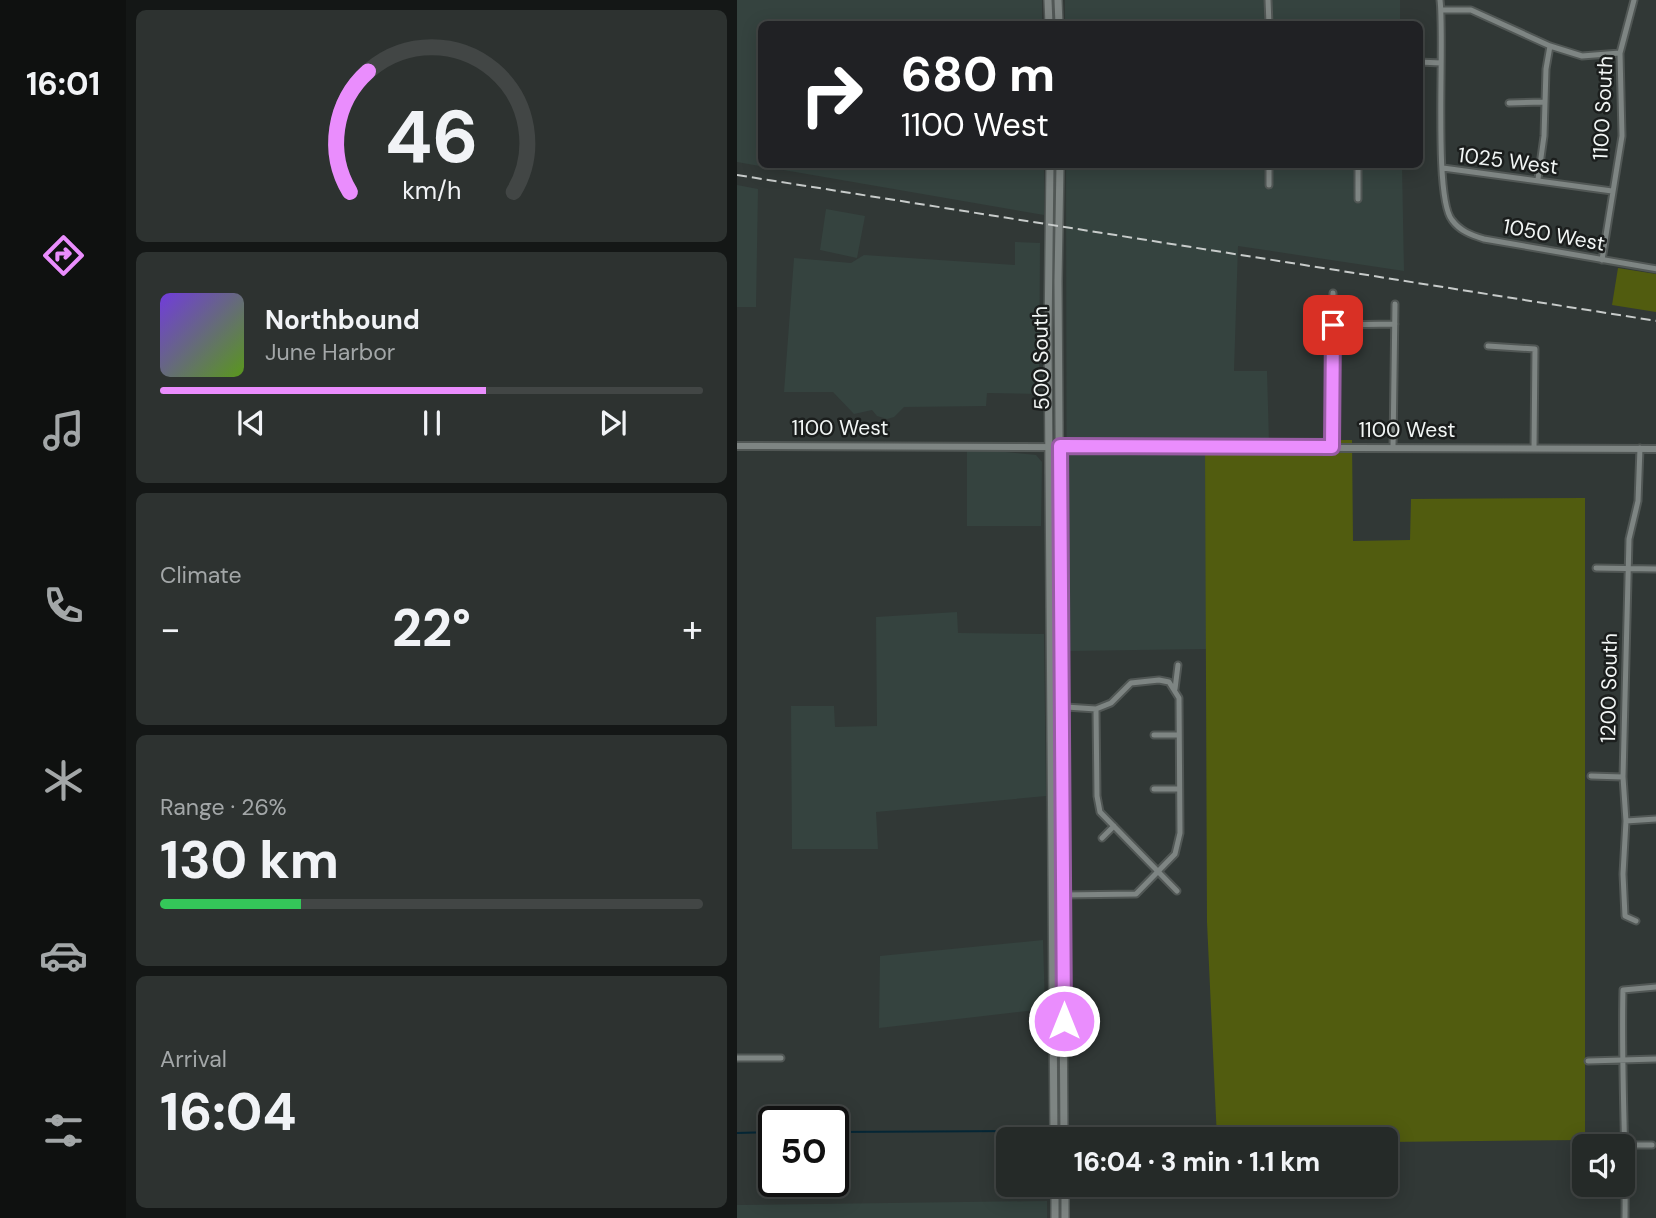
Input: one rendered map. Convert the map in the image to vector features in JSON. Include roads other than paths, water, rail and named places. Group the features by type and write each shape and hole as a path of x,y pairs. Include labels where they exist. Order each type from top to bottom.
{"main road":[{"path":"1049,0 1049,21"},
{"path":"1058,0 1058,21"},
{"name":"500 South","path":"1050,168 1049,446 1054,1127"},
{"name":"500 South","path":"1060,168 1064,1127"},
{"path":"1055,1197 1055,1218"},
{"path":"1065,1197 1065,1218"}],"street":[{"path":"1268,0 1269,21"},
{"path":"1441,0 1443,168"},
{"name":"1100 South","path":"1601,260 1622,136 1620,53 1634,0"},
{"path":"1442,10 1471,10 1550,46 1582,56 1620,53"},
{"path":"1539,179 1550,46"},
{"path":"1423,62 1441,63"},
{"path":"1509,103 1544,102"},
{"path":"1269,168 1269,185"},
{"path":"1358,168 1358,199"},
{"name":"1025 West","path":"1443,168 1539,179 1611,191"},
{"name":"1050 West","path":"1443,168 1447,210 1451,220 1467,235 1656,269"},
{"path":"1332,447 1333,293"},
{"path":"1393,447 1395,304"},
{"path":"1333,325 1394,324"},
{"path":"1488,346 1535,349 1534,448"},
{"name":"1100 West","path":"737,446 1656,449"},
{"name":"1200 South","path":"1636,921 1625,916 1623,874 1626,821 1623,777 1629,539 1638,500 1640,448"},
{"path":"1596,568 1656,569"},
{"path":"1175,689 1177,665"},
{"path":"1051,706 1096,709 1111,703 1131,683 1159,680 1169,682 1180,698 1179,845 1175,854 1136,894 1063,895"},
{"path":"1096,709 1100,812 1177,891"},
{"path":"1154,735 1179,735"},
{"path":"1591,776 1623,777"},
{"path":"1154,789 1178,789"},
{"path":"1626,821 1656,819"},
{"path":"1102,838 1114,826"},
{"path":"1625,1134 1621,1061 1623,990 1656,988"},
{"path":"737,1058 781,1058"},
{"path":"1588,1061 1656,1059"},
{"path":"1635,1145 1652,1145"},
{"path":"1625,1197 1625,1218"}],"waterway":[{"path":"849,1132 996,1131"},
{"path":"737,1133 758,1132"}],"railway":[{"path":"737,175 1657,321"}]}
